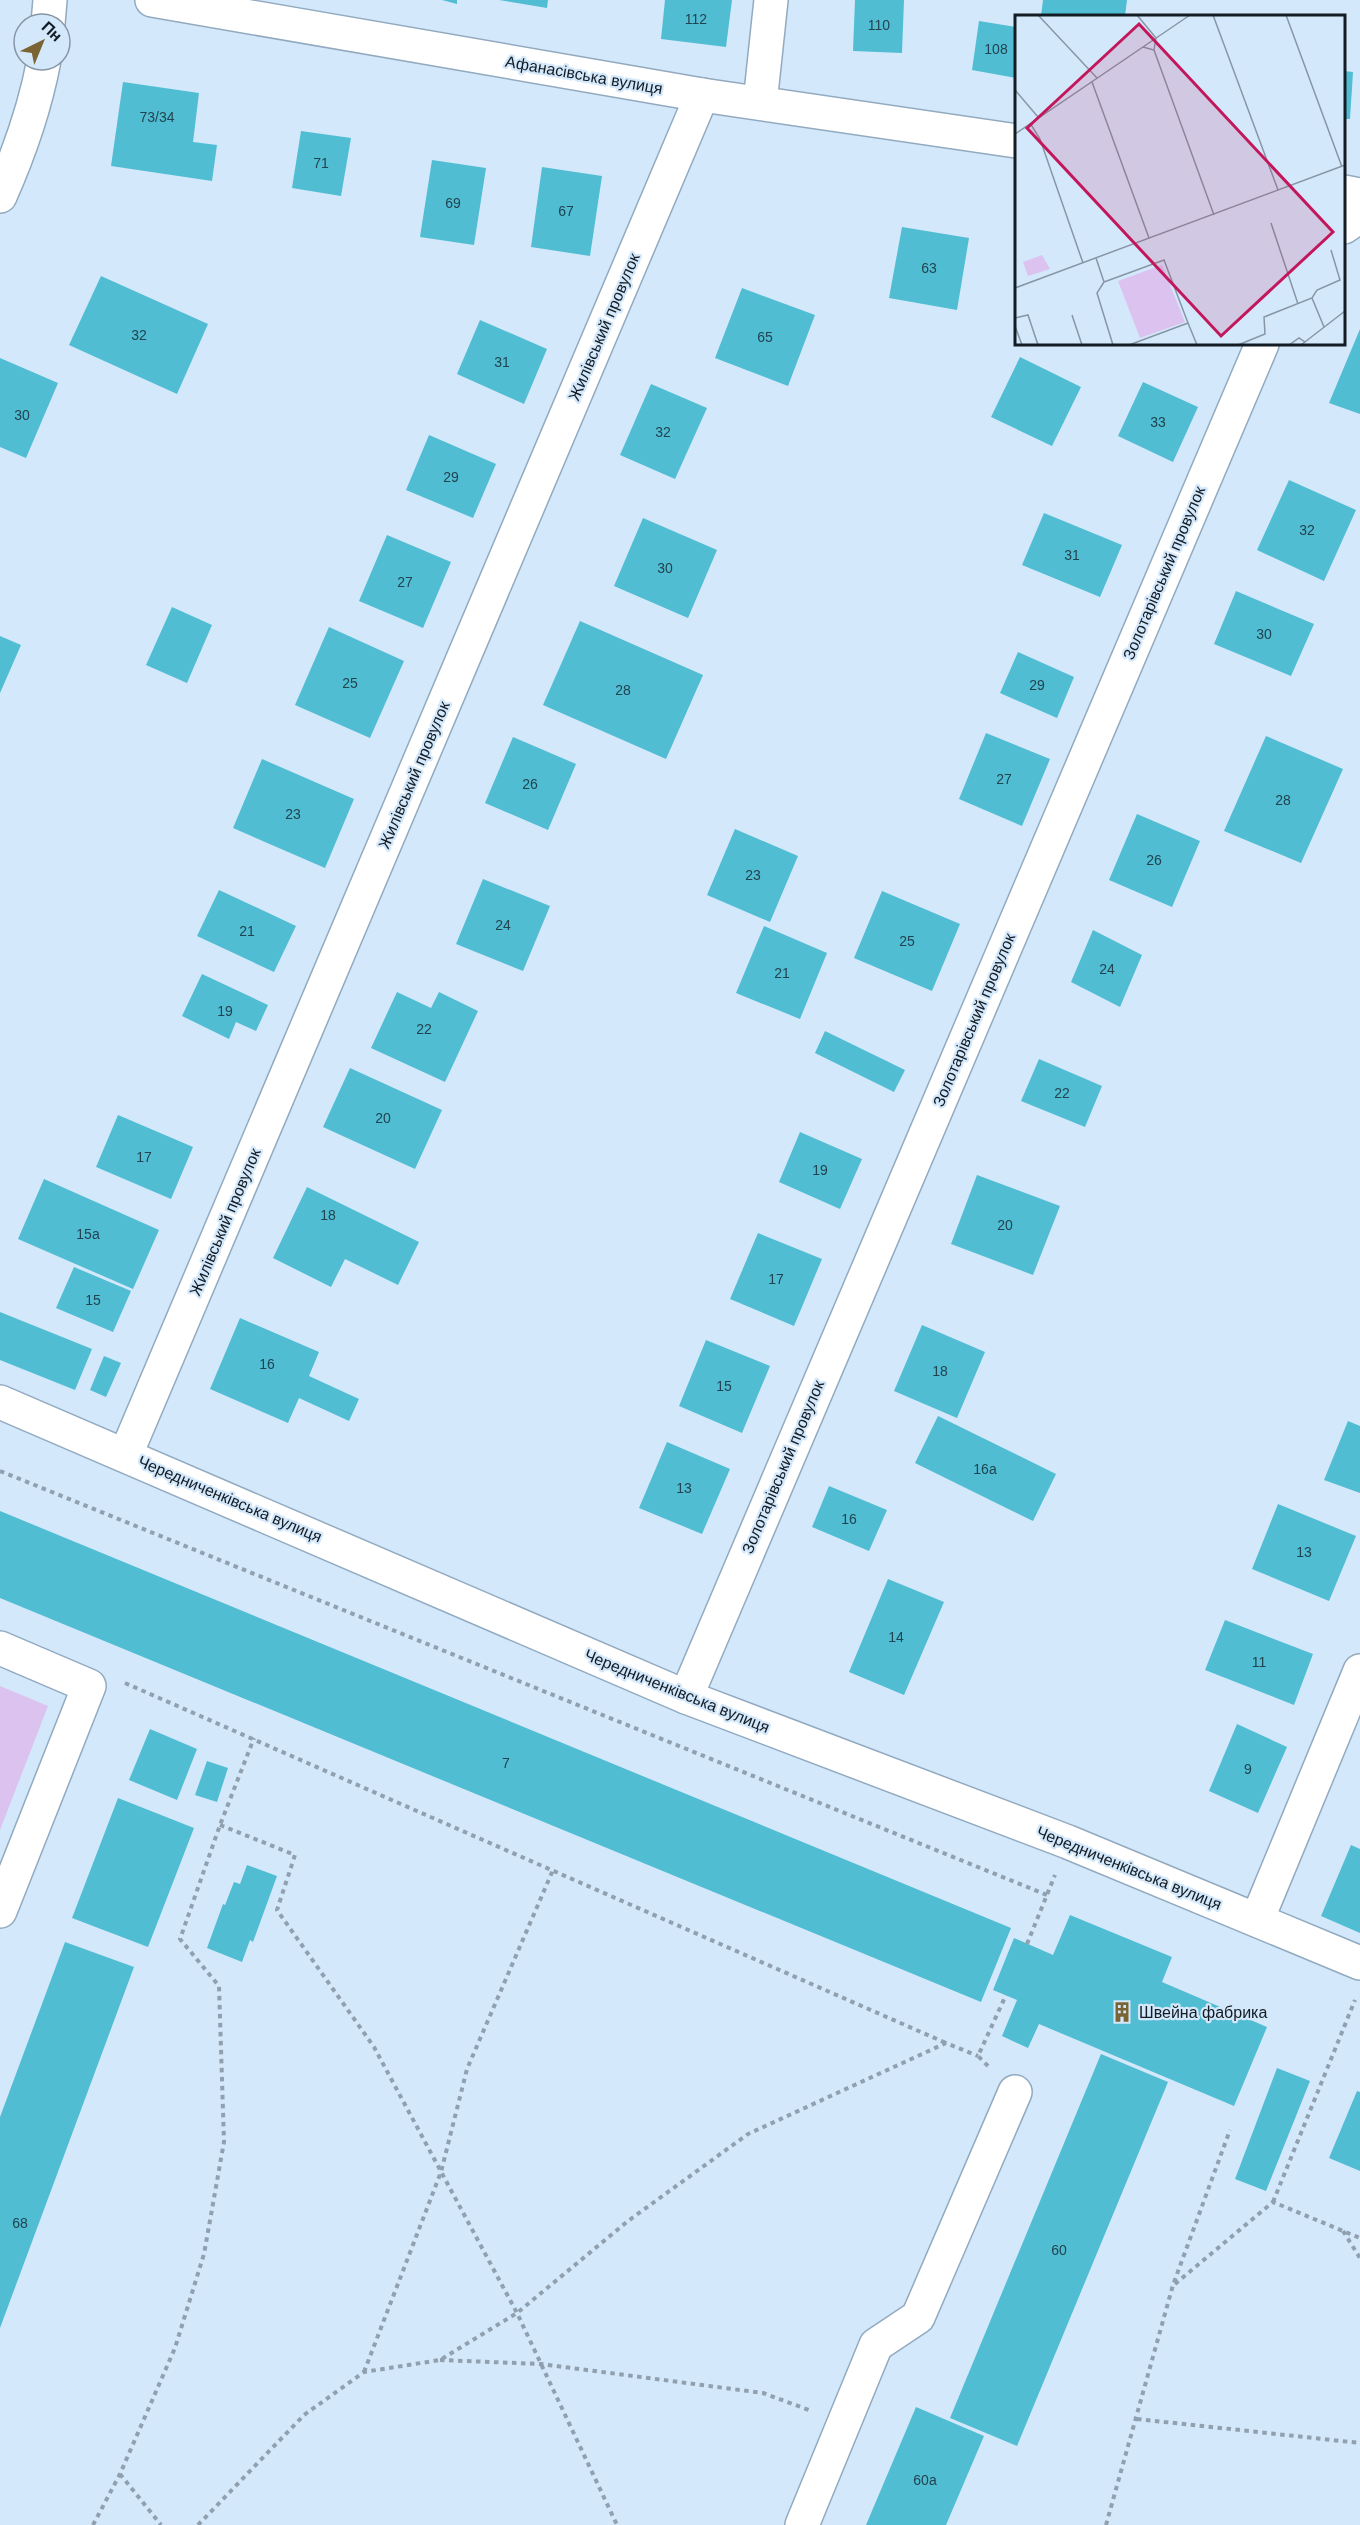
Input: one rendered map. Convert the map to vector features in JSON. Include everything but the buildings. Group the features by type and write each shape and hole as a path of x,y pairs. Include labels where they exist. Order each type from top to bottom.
{"street":[{"name":"Афанасівська вулиця","path":"152,0 702,95 1015,141"},
{"path":"760,103 771,0"},
{"path":"0,196 21,148 36,103 42,72"},
{"name":"Жилівський провулок","path":"126,1454 702,95"},
{"path":"1345,192 1360,195"},
{"path":"1345,226 1360,216"},
{"name":"Золотарівський провулок","path":"686,1697 1262,345"},
{"name":"Чередниченківська вулиця","path":"0,1402 126,1454 686,1697 1068,1842 1360,1964"},
{"path":"0,1648 89,1686 0,1911"},
{"path":"1257,1920 1360,1671"},
{"path":"802,2525 876,2345 918,2317 1015,2092"}],"path":[{"path":"0,1471 1047,1895"},
{"path":"122,1682 978,2056 1015,2092"},
{"path":"93,2525 120,2474 175,2348 204,2254 224,2142 219,1986 180,1939 220,1825 254,1738"},
{"path":"220,1825 295,1855 277,1910 374,2048 517,2313 617,2525"},
{"path":"1027,1944 1068,1842"},
{"path":"364,2372 441,2172 467,2069 553,1870"},
{"path":"978,2056 1006,1995"},
{"path":"1173,2285 1273,2202 1356,1999"},
{"path":"440,2360 517,2313 628,2221 748,2134 946,2043"},
{"path":"1106,2525 1173,2285 1230,2130"},
{"path":"1273,2202 1360,2238"},
{"path":"1343,2231 1360,2259"},
{"path":"198,2525 304,2415 364,2372 440,2360 541,2364 763,2393 843,2423"},
{"path":"1137,2419 1360,2443"},
{"path":"120,2474 161,2525"}],"shaded area":[{"path":"0,1686 48,1706 0,1830"}],"place":[{"name":"Швейна фабрика","path":"1122,2012"}]}
